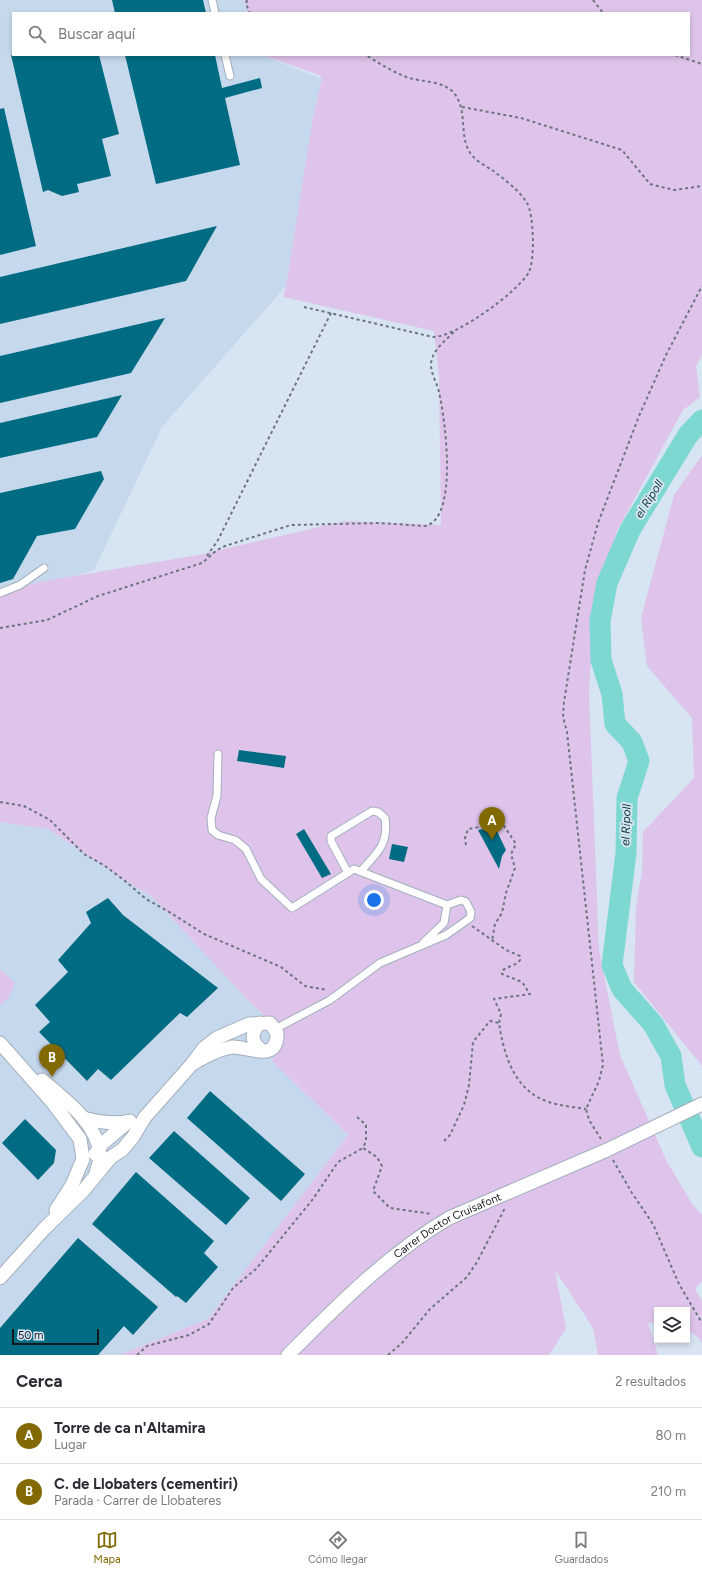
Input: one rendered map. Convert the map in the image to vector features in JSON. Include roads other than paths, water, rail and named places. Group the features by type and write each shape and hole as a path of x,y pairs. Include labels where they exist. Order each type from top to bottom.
{"street":[{"path":"260,1023 254,1030 253,1037 257,1047 263,1051"},
{"path":"102,1154 122,1150 145,1117 192,1064 204,1048 217,1038 249,1024 260,1023 270,1023 277,1034 276,1044 270,1049 263,1051 234,1047 211,1052 192,1064"},
{"path":"0,1043 102,1154"},
{"path":"19,1064 32,1071 83,1118 100,1122 121,1123 145,1117"},
{"name":"Carrer Doctor Cruisafont","path":"288,1355 329,1314 393,1256 424,1232 453,1217 607,1150 702,1104"},
{"path":"44,1229 66,1195 83,1159 87,1137 83,1118"},
{"path":"66,1195 80,1182 128,1122"},
{"path":"0,1278 44,1229 83,1191 96,1174 102,1154"}],"lane":[{"path":"212,0 215,12"},
{"path":"225,56 230,76"},
{"path":"0,593 20,585 44,568"},
{"path":"218,754 217,796 211,818 212,830 218,835 235,840 246,849 261,879 292,908 354,869 447,905 461,900 466,902 471,912 470,918 467,922 446,935 423,943 380,963 340,993 310,1011 275,1029"},
{"path":"348,873 331,841 331,836 372,811 378,812 385,818 387,830 383,846 361,871"},
{"path":"423,943 444,922 447,905"}],"waterway":[{"name":"el Ripoll","path":"702,420 688,435 630,530 607,583 600,621 601,660 612,694 615,724 632,742 639,761 627,798 626,853 612,965 622,989 653,1024 671,1056 675,1085 702,1147"}],"place":[{"name":"Torre de ca n'Altamira","path":"492,840"},
{"name":"C. de Llobaters (cementiri)","path":"52,1077"}]}
